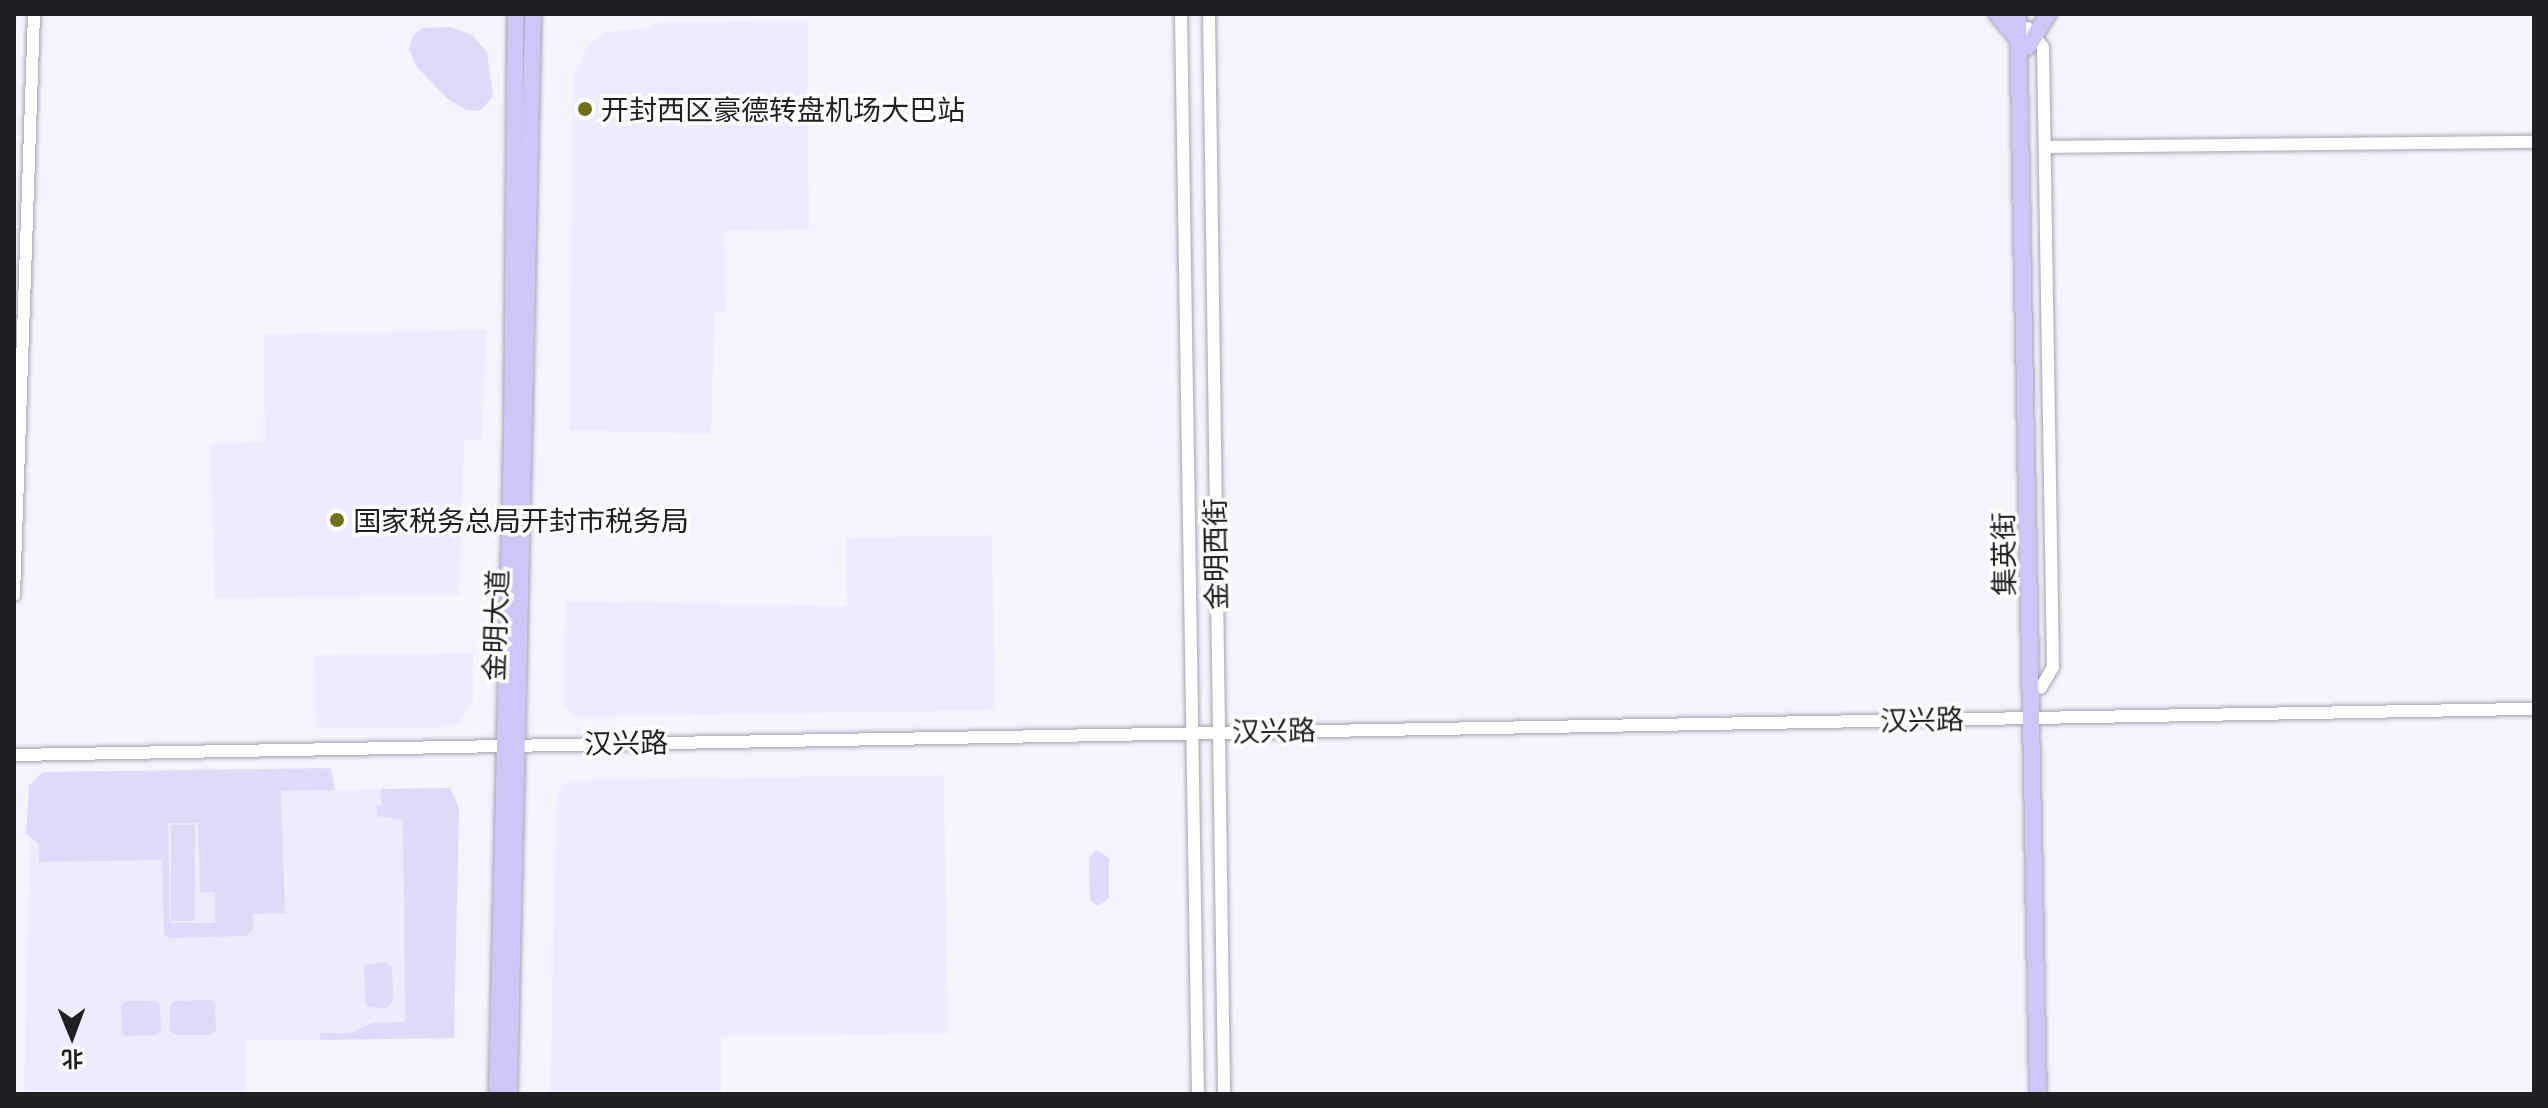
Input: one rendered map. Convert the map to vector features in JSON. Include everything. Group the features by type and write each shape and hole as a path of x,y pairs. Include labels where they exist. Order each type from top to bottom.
{"main road":[{"name":"金明大道","path":"509,1094 516,14"},
{"name":"金明大道","path":"497,1094 533,14"},
{"path":"1997,14 2027,33 2048,14"},
{"name":"集英街","path":"2018,14 2027,33 2041,688 2036,714 2047,1094"},
{"name":"集英街","path":"2027,33 2038,1094"}],"street":[{"path":"14,595 16,467 34,14"},
{"name":"金明西街","path":"1181,14 1198,1094"},
{"name":"金明西街","path":"1209,14 1224,1094"},
{"path":"2027,33 2043,47 2053,667 2041,688"},
{"path":"2045,147 2534,142"},
{"name":"汉兴路","path":"2036,714 2534,701"},
{"name":"汉兴路","path":"14,747 2036,714 2534,709"},
{"name":"汉兴路","path":"14,755 511,740"}],"shaded area":[{"path":"808,20 809,229 724,231 725,311 715,311 711,434 570,430 573,77 588,45 606,32 651,28 652,23"},
{"path":"451,27 472,35 487,52 493,96 480,111 467,110 449,100 417,67 409,49 413,36 422,28"},
{"name":"国家税务总局开封市税务局","path":"486,330 482,439 464,440 459,595 215,598 210,444 265,442 264,334"},
{"path":"992,535 995,710 576,717 564,706 565,601 847,606 846,538"},
{"path":"473,653 473,699 458,723 448,727 316,729 315,655"},
{"path":"331,768 335,790 281,791 285,913 253,914 253,929 246,936 168,938 164,934 162,860 39,862 39,844 26,834 29,785 43,772","holes":["168,823 198,823 200,893 215,892 215,923 170,923"]},
{"path":"944,775 948,1034 721,1036 721,1094 550,1094 557,793 564,783 571,780"},
{"path":"450,788 459,808 454,1038 245,1040 246,1094 24,1094 31,802 37,795"},
{"path":"450,788 459,808 454,1038 320,1040 320,1033 350,1033 373,1023 405,1022 403,820 377,816 376,806 382,805 381,789"},
{"path":"171,825 195,825 195,921 171,921"},
{"path":"1096,850 1109,858 1109,899 1098,906 1090,900 1089,858"},
{"path":"386,962 392,967 393,1001 386,1009 369,1007 365,1004 364,965"},
{"path":"211,1000 215,1004 216,1030 211,1035 175,1035 170,1031 170,1005 174,1001"},
{"path":"126,1001 156,1001 160,1005 161,1031 155,1035 125,1036 122,1032 121,1005"}],"place":[{"name":"开封西区豪德转盘机场大巴站","path":"585,109"},
{"name":"国家税务总局开封市税务局","path":"337,520"}]}
